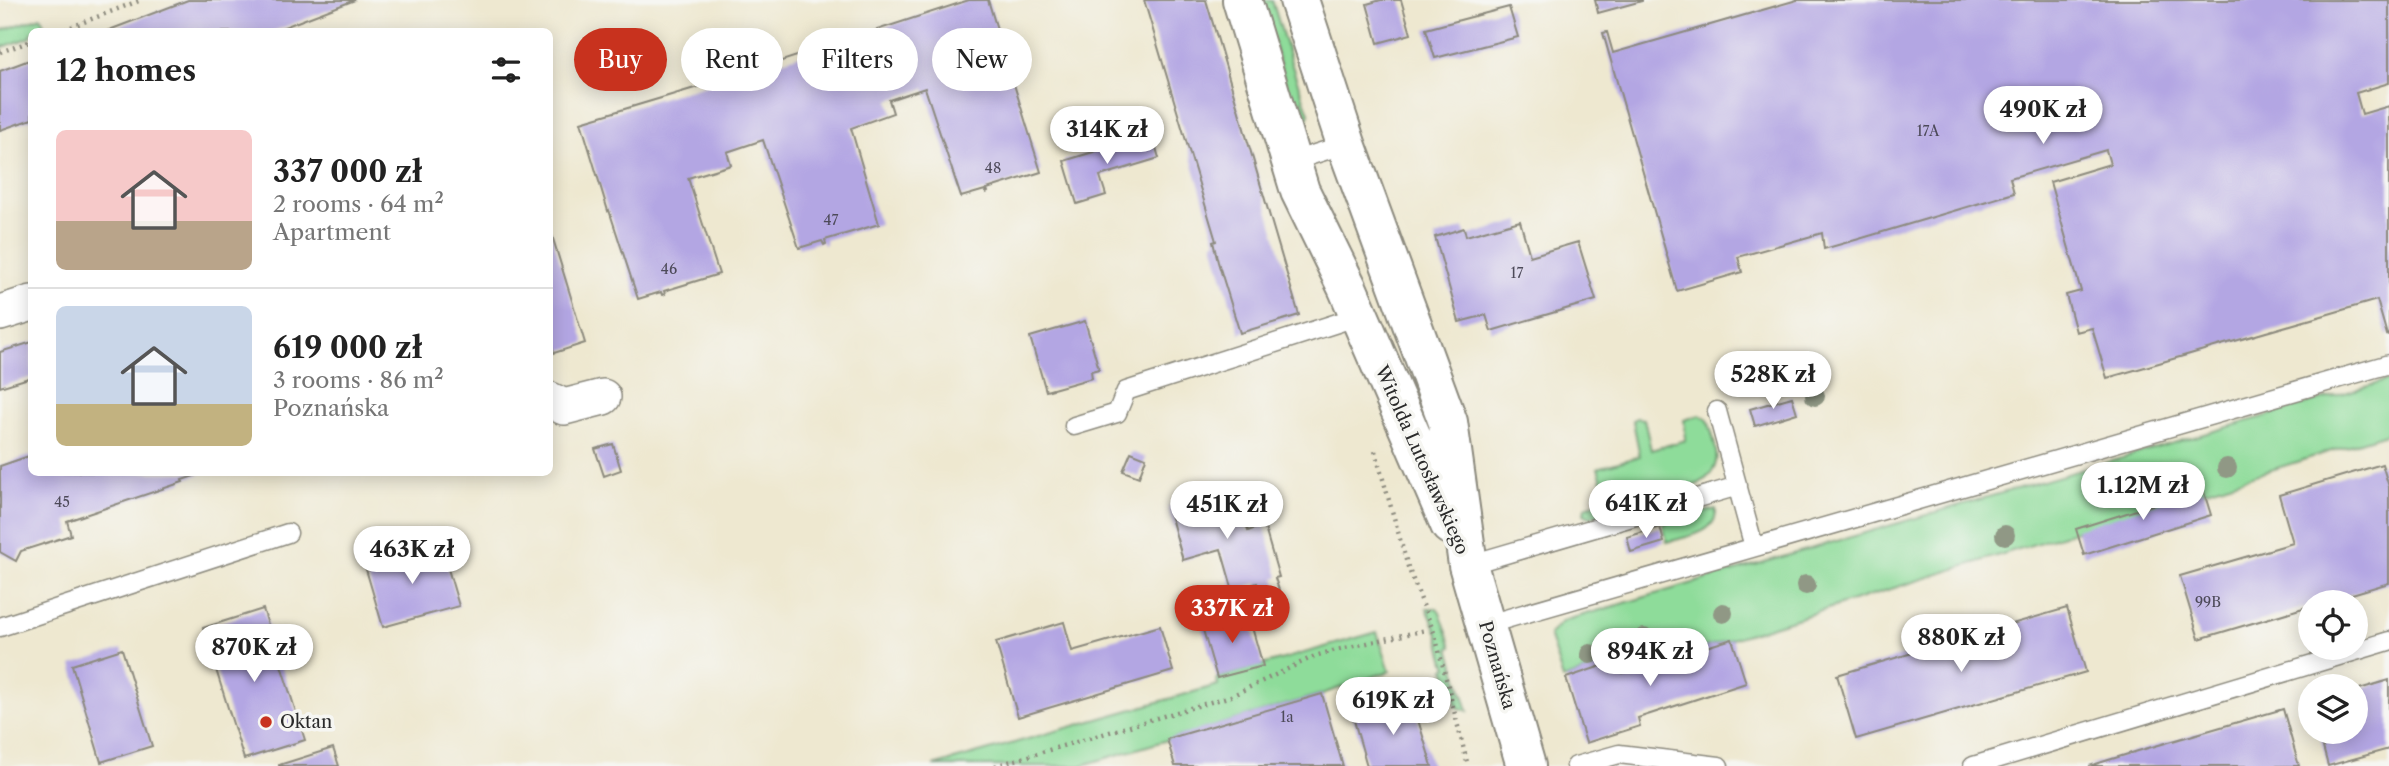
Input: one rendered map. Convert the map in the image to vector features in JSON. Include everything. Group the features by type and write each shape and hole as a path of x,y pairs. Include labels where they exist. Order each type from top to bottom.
{"main road":[{"name":"Witolda Lutosławskiego","path":"1242,0 1300,191 1359,316 1468,565"},
{"name":"Witolda Lutosławskiego","path":"1299,0 1346,144 1448,422 1468,565"},
{"name":"Poznańska","path":"1468,565 1526,766"}],"street":[{"path":"0,313 28,304"},
{"path":"553,402 564,407 603,397"}],"lane":[{"path":"1290,162 1346,144"},
{"path":"1074,426 1117,412 1126,391 1359,316"},
{"path":"1485,625 2389,364"},
{"path":"1717,411 1754,547"},
{"path":"1468,565 1738,486"},
{"path":"0,627 288,533"},
{"path":"1973,766 2389,642"},
{"path":"1576,766 1619,754 1718,766"}],"path":[{"path":"68,28 142,0"},
{"path":"0,52 28,42"},
{"path":"1378,459 1408,567 1435,635 1468,766"},
{"path":"995,766 1231,696 1315,656 1426,630"}],"green space":[{"path":"1260,0 1272,0 1309,113 1304,123 1297,120"},
{"path":"41,17 45,27 28,28 28,38 0,48 0,31"},
{"path":"2389,380 2389,433 1623,673 1619,660 1563,679 1549,634 1563,621"},
{"path":"1700,415 1708,420 1716,447 1716,463 1707,478 1698,484 1596,516 1584,514 1585,507 1608,499 1598,468 1640,456 1633,421 1636,418 1644,419 1651,450 1686,440 1684,420"},
{"path":"1716,509 1712,524 1706,529 1667,542 1663,524"},
{"path":"1427,608 1437,608 1440,612 1468,711 1457,707 1438,634"},
{"path":"1377,632 1390,671 1322,694 1080,766 933,766 1218,685 1217,678"}],"building":[{"path":"188,0 355,0 282,28 114,28"},
{"path":"969,0 988,0 997,28 932,28 932,91 1016,91 1041,172 987,189 986,193 985,190 961,197 925,88 918,90 918,28 883,28"},
{"path":"1144,0 1206,0 1299,315 1240,333 1218,262 1213,242 1216,241"},
{"path":"1381,0 1401,0 1411,34 1378,43 1367,4"},
{"path":"1595,0 1642,0 1642,1 1598,13"},
{"path":"1797,0 2389,0 2389,83 2356,93 2362,114 2389,106 2389,334 2387,335 2377,300 2107,378 2092,328 2076,332 2066,295 2081,291 2050,182 2110,164 2106,150 2010,178 2014,193 1859,239 1824,249 1822,233 1738,257 1742,272 1677,291 1603,33 1607,32 1613,53"},
{"path":"1509,7 1518,37 1435,58 1426,29"},
{"path":"797,56 797,91 916,91 889,100 893,113 851,128 879,224 825,240 824,245 822,241 799,248 763,140 727,152 731,165 688,178 719,274 664,291 665,294 662,295 661,292 638,299 581,122 685,91 783,91 783,61"},
{"path":"28,60 28,120 0,130 0,71"},
{"path":"1152,134 1159,158 1100,176 1106,195 1077,204 1064,161"},
{"path":"1520,221 1530,256 1578,242 1596,300 1491,331 1486,315 1459,322 1435,237 1464,228 1466,236"},
{"path":"553,239 585,343 554,353 553,349"},
{"path":"1085,321 1099,369 1091,371 1092,378 1046,391 1030,337"},
{"path":"28,343 28,378 0,387 0,352"},
{"path":"1792,397 1797,413 1755,426 1750,409"},
{"path":"613,444 621,470 604,476 595,449"},
{"path":"1131,452 1146,458 1139,477 1123,471"},
{"path":"28,456 28,476 194,476 67,521 71,535 21,551 16,561 0,552 0,466"},
{"path":"2382,464 2389,487 2389,583 2365,590 2298,590 2298,610 2199,639 2180,576 2293,543 2279,495"},
{"path":"2203,489 2211,515 2084,555 2076,529"},
{"path":"1206,496 1210,512 1253,500 1258,518 1245,522 1248,531 1264,525 1279,577 1275,578 1279,590 1260,595 1257,583 1233,591 1221,549 1183,560 1168,507"},
{"path":"1660,527 1664,542 1631,552 1627,537"},
{"path":"441,545 459,606 383,627 365,566"},
{"path":"2067,608 2086,672 1856,739 1837,675"},
{"path":"263,609 305,740 244,759 203,628"},
{"path":"1248,613 1263,666 1217,678 1201,623"},
{"path":"1064,622 1072,651 1160,626 1173,671 1018,717 996,642"},
{"path":"1732,639 1746,683 1638,718 1640,726 1586,743 1566,678 1619,660 1623,673"},
{"path":"122,649 152,746 101,762 72,665"},
{"path":"2389,680 2389,749 2328,766 2322,744 2368,744 2368,686"},
{"path":"1322,694 1343,766 1175,766 1167,739"},
{"path":"1412,700 1432,766 1367,766 1353,717"},
{"path":"2283,709 2299,766 2089,766 2138,751"},
{"path":"333,748 339,766 279,766 279,765"}],"place":[{"name":"Oktan","path":"266,722"}]}
